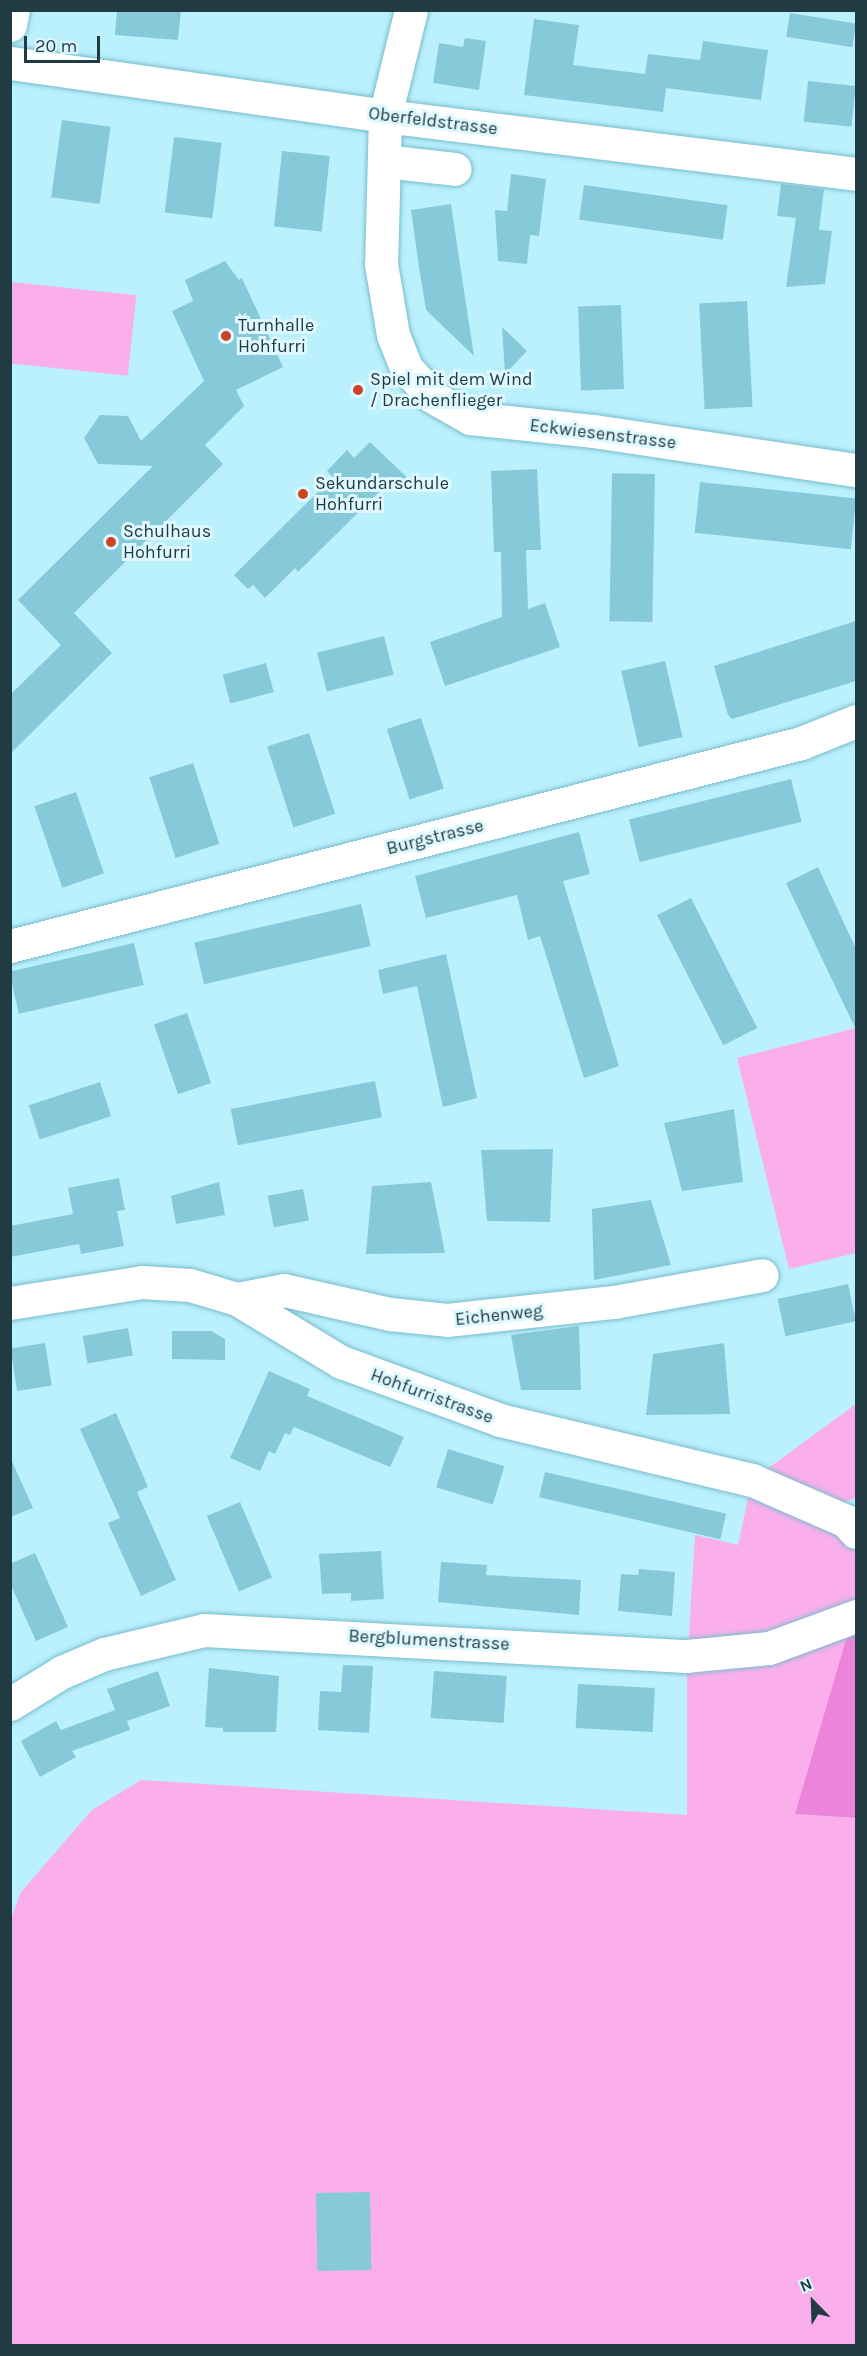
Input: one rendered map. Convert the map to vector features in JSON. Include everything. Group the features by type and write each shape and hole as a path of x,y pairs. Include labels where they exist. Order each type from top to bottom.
{"street":[{"path":"10,25 13,10"},
{"name":"Eckwiesenstrasse","path":"411,10 385,116 381,264 393,335 407,369 433,397 470,418 594,431 856,470"},
{"name":"Oberfeldstrasse","path":"10,63 385,116 856,174"},
{"path":"384,161 454,169"},
{"name":"Burgstrasse","path":"10,946 790,746 856,721"},
{"name":"Eichenweg","path":"237,1299 284,1290 390,1314 447,1320 614,1302 762,1275"},
{"name":"Hohfurristrasse","path":"10,1303 142,1282 190,1285 237,1299 341,1362 500,1420 752,1479 846,1521 856,1532"},
{"name":"Bergblumenstrasse","path":"10,1704 62,1672 104,1654 204,1630 686,1656 769,1648 856,1616"}],"shaded area":[{"path":"11,282 136,295 128,376 10,363"},
{"path":"856,1028 856,1253 789,1269 737,1058"},
{"path":"856,1404 856,1498 823,1509 856,1532 856,1616 795,1814 856,1818 856,2345 11,2345 10,1921 21,1892 92,1810 141,1780 687,1815 687,1667 695,1535 738,1545 752,1480"},
{"path":"856,1616 856,1818 795,1814 852,1619"}],"building":[{"path":"117,10 181,10 178,40 115,35"},
{"path":"790,13 856,23 852,47 786,37"},
{"path":"534,19 579,25 573,65 645,74 648,54 700,60 703,41 768,50 761,100 666,88 663,112 524,95"},
{"path":"465,38 486,41 479,90 433,83 439,43 463,47"},
{"path":"808,81 856,86 851,127 804,122"},
{"path":"62,120 111,127 100,204 51,197"},
{"path":"174,137 222,143 212,218 165,212"},
{"path":"282,151 330,156 322,232 274,227"},
{"path":"511,174 546,179 539,236 530,235 527,264 498,261 495,210 507,211"},
{"path":"781,184 824,189 819,230 832,231 825,284 786,287 796,218 777,216"},
{"path":"584,185 728,205 723,240 579,220"},
{"path":"451,204 474,356 426,310 419,267 411,210"},
{"name":"Schulhaus Hohfurri","path":"225,261 239,280 242,278 283,367 236,390 244,406 205,445 223,464 74,613 112,653 10,754 10,695 61,645 18,600 153,466 98,464 84,438 100,415 128,416 141,441 204,381 172,311 193,301 185,280"},
{"path":"747,301 753,407 705,409 699,304"},
{"path":"621,305 624,389 581,390 578,307"},
{"path":"502,327 527,351 505,374"},
{"path":"370,442 415,485 385,486 298,572 295,568 265,598 253,585 248,589 234,575 333,477 327,471 347,450 354,458"},
{"path":"537,469 541,550 526,550 528,609 545,603 560,647 445,686 430,642 502,617 501,552 494,552 491,471"},
{"path":"612,473 655,474 652,622 609,621"},
{"path":"700,482 856,498 851,549 695,533"},
{"path":"856,621 856,681 732,719 728,715 714,666"},
{"path":"384,636 394,675 327,692 317,653"},
{"path":"665,661 683,737 639,747 621,671"},
{"path":"266,663 274,692 230,704 223,675"},
{"path":"421,718 444,788 410,800 387,729"},
{"path":"309,733 335,814 293,827 267,747"},
{"path":"193,763 219,844 176,858 149,777"},
{"path":"791,779 802,822 640,862 629,819"},
{"path":"76,792 104,873 62,888 34,806"},
{"path":"579,832 590,874 563,881 619,1066 584,1078 540,936 528,940 517,895 426,918 415,876"},
{"path":"818,867 856,949 856,1030 786,883"},
{"path":"691,898 757,1028 723,1045 657,915"},
{"path":"361,904 371,946 204,984 194,942"},
{"path":"134,943 144,985 19,1014 10,972"},
{"path":"446,954 477,1098 443,1107 417,986 383,994 378,970"},
{"path":"187,1013 211,1083 178,1094 154,1024"},
{"path":"375,1081 382,1117 238,1145 231,1109"},
{"path":"100,1082 111,1116 40,1139 29,1105"},
{"path":"734,1109 743,1182 682,1191 664,1123"},
{"path":"553,1149 550,1222 487,1221 481,1150"},
{"path":"119,1178 125,1210 117,1211 124,1246 81,1254 79,1244 10,1257 10,1226 73,1214 68,1188"},
{"path":"219,1182 225,1215 176,1224 171,1196"},
{"path":"431,1182 445,1253 366,1254 372,1186"},
{"path":"303,1189 309,1220 274,1227 268,1196"},
{"path":"651,1200 671,1265 594,1280 592,1209"},
{"path":"848,1284 856,1321 785,1336 778,1299"},
{"path":"579,1326 581,1390 521,1390 511,1335"},
{"path":"128,1328 133,1356 88,1364 83,1336"},
{"path":"172,1331 211,1331 225,1339 225,1360 172,1359"},
{"path":"45,1343 52,1385 17,1391 10,1348"},
{"path":"724,1343 730,1414 646,1415 653,1354"},
{"path":"269,1371 310,1389 307,1396 404,1437 390,1467 294,1427 290,1435 285,1433 275,1454 269,1451 260,1471 230,1458"},
{"path":"116,1413 148,1487 137,1492 176,1580 141,1596 108,1523 120,1518 80,1429"},
{"path":"448,1449 504,1466 493,1505 436,1487"},
{"path":"10,1457 33,1508 10,1517"},
{"path":"545,1472 726,1514 720,1539 539,1497"},
{"path":"240,1502 272,1577 239,1592 207,1516"},
{"path":"381,1551 384,1599 351,1601 351,1593 322,1594 319,1554"},
{"path":"35,1553 68,1627 36,1641 10,1583 10,1564"},
{"path":"441,1562 487,1565 486,1575 581,1580 579,1615 438,1602"},
{"path":"639,1569 675,1572 672,1616 618,1611 621,1574 638,1575"},
{"path":"343,1665 373,1666 369,1733 318,1730 320,1691 341,1692"},
{"path":"209,1668 279,1676 276,1732 223,1732 223,1728 205,1727"},
{"path":"158,1671 170,1706 127,1721 130,1730 72,1751 76,1757 40,1777 21,1741 56,1721 61,1730 115,1710 107,1689"},
{"path":"434,1671 507,1676 504,1723 431,1718"},
{"path":"578,1684 655,1688 653,1732 576,1728"},
{"path":"370,2192 371,2270 317,2271 316,2193"}],"place":[{"name":"Turnhalle Hohfurri","path":"226,336"},
{"name":"Spiel mit dem Wind / Drachenflieger","path":"358,390"},
{"name":"Sekundarschule Hohfurri","path":"303,494"},
{"name":"Schulhaus Hohfurri","path":"111,542"}]}
